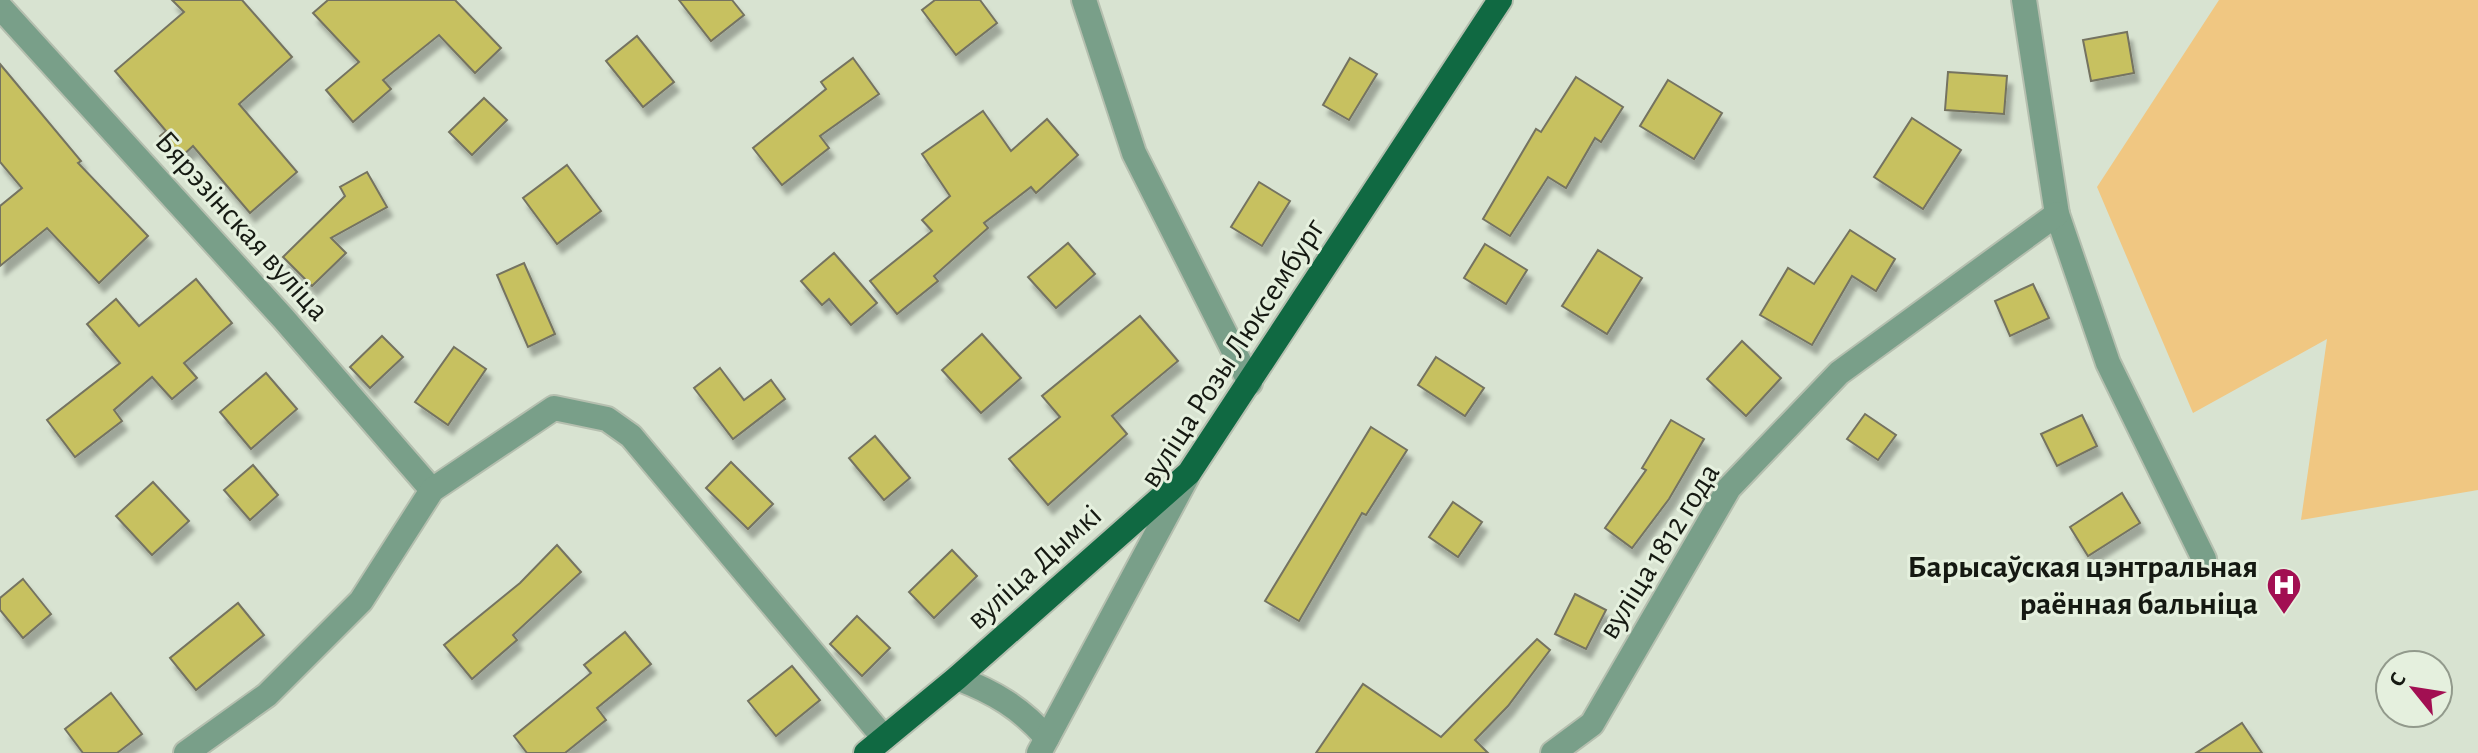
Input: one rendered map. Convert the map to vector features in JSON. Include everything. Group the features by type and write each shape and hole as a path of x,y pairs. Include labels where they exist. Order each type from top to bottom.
{"main road":[{"name":"вуліца Розы Люксембург","path":"1189,473 1500,0"},
{"name":"вуліца Дымкі","path":"875,745 957,678 1189,473"}],"street":[{"path":"1084,0 1134,153 1250,383"},
{"path":"2024,0 2057,214 2108,363 2204,559"},
{"name":"Бярэзінская вуліца","path":"0,7 283,318 432,490"},
{"name":"вуліца 1812 года","path":"1553,753 1592,724 1729,488 1839,373 2057,214"},
{"path":"186,753 267,695 361,601 432,490 554,408 607,419 631,436 875,745"},
{"name":"вуліца Розы Люксембург","path":"1043,745 1189,473"},
{"name":"вуліца Дымкі","path":"957,678 1007,700 1029,717 1043,745"}],"shaded area":[{"path":"2219,0 2478,0 2478,490 2301,520 2327,339 2193,413 2097,187"}],"building":[{"path":"172,0 242,0 292,57 239,104 297,172 250,213 193,146 180,158 160,136 166,131 115,71 184,12"},
{"path":"328,0 455,0 501,48 475,73 439,35 383,80 391,89 353,122 326,90 359,62 313,13"},
{"path":"679,0 732,0 744,15 711,41"},
{"path":"935,0 980,0 997,23 956,55 922,10"},
{"path":"2127,32 2134,73 2091,81 2083,40"},
{"path":"637,36 674,82 643,107 606,61"},
{"path":"853,58 879,94 820,136 829,148 782,185 753,148 826,89 821,82"},
{"path":"1350,58 1377,74 1349,120 1323,105"},
{"path":"0,64 81,161 78,163 148,236 99,283 47,228 0,266 0,206 22,188 0,162"},
{"path":"1948,72 2007,76 2004,114 1945,110"},
{"path":"1576,77 1623,107 1601,142 1595,138 1566,188 1548,177 1510,236 1483,219 1536,129 1541,132"},
{"path":"1668,80 1722,113 1694,159 1640,126"},
{"path":"484,98 507,120 472,155 449,132"},
{"path":"983,111 1011,151 1047,119 1078,155 1036,193 1031,187 984,223 988,228 934,276 938,281 897,314 870,281 932,231 922,220 950,196 922,154"},
{"path":"1912,118 1961,150 1923,209 1874,177"},
{"path":"567,165 601,211 557,244 523,198"},
{"path":"367,172 387,207 331,238 346,253 312,286 283,257 345,196 340,187"},
{"path":"1259,182 1290,201 1262,246 1231,227"},
{"path":"1850,230 1895,259 1876,291 1852,276 1812,345 1760,315 1788,268 1814,284"},
{"path":"1068,243 1095,274 1056,308 1028,277"},
{"path":"1485,244 1527,270 1506,304 1464,278"},
{"path":"1598,250 1642,278 1607,334 1562,306"},
{"path":"834,253 877,303 851,325 829,299 822,305 801,281"},
{"path":"524,263 555,334 528,347 497,275"},
{"path":"196,279 232,323 184,363 197,378 172,399 152,377 114,410 122,421 75,457 47,420 120,363 87,324 116,299 139,326"},
{"path":"2033,284 2049,318 2010,336 1995,301"},
{"path":"1140,316 1178,361 1112,416 1127,434 1048,505 1009,459 1060,417 1042,396"},
{"path":"982,334 1021,378 981,413 942,370"},
{"path":"382,336 403,357 370,388 350,367"},
{"path":"1742,341 1781,378 1746,416 1707,379"},
{"path":"454,347 486,369 448,425 415,402"},
{"path":"1436,357 1484,388 1465,416 1418,385"},
{"path":"720,368 744,400 771,380 785,399 733,439 694,388"},
{"path":"266,373 297,409 251,449 220,412"},
{"path":"1865,414 1896,435 1878,460 1847,439"},
{"path":"2082,415 2097,446 2057,466 2041,434"},
{"path":"1671,420 1704,439 1669,499 1632,548 1605,528 1646,470 1642,468"},
{"path":"1371,427 1407,450 1366,515 1362,513 1299,621 1265,601"},
{"path":"875,436 910,478 884,500 849,458"},
{"path":"731,462 773,504 748,529 706,488"},
{"path":"253,465 278,495 250,520 224,490"},
{"path":"153,482 189,521 152,555 116,516"},
{"path":"2122,493 2140,523 2088,556 2070,527"},
{"path":"1453,502 1482,522 1458,557 1429,537"},
{"path":"557,545 581,572 513,635 517,640 472,679 444,645 520,583"},
{"path":"952,550 977,576 934,618 909,592"},
{"path":"23,579 51,614 23,638 0,610 0,598"},
{"path":"1575,594 1606,610 1586,649 1555,634"},
{"path":"238,603 264,635 196,690 170,658"},
{"path":"857,616 890,648 862,676 830,644"},
{"path":"625,632 651,664 597,708 606,720 565,753 527,753 514,736 591,673 584,665"},
{"path":"1537,639 1550,650 1508,706 1475,740 1488,753 1316,753 1363,684 1441,737"},
{"path":"792,666 820,700 776,736 748,701"},
{"path":"111,693 142,734 117,753 83,753 65,729"},
{"path":"2242,723 2262,753 2196,753"}],"place":[{"name":"Барысаўская цэнтральная раённая бальніца","path":"2284,616"}]}
